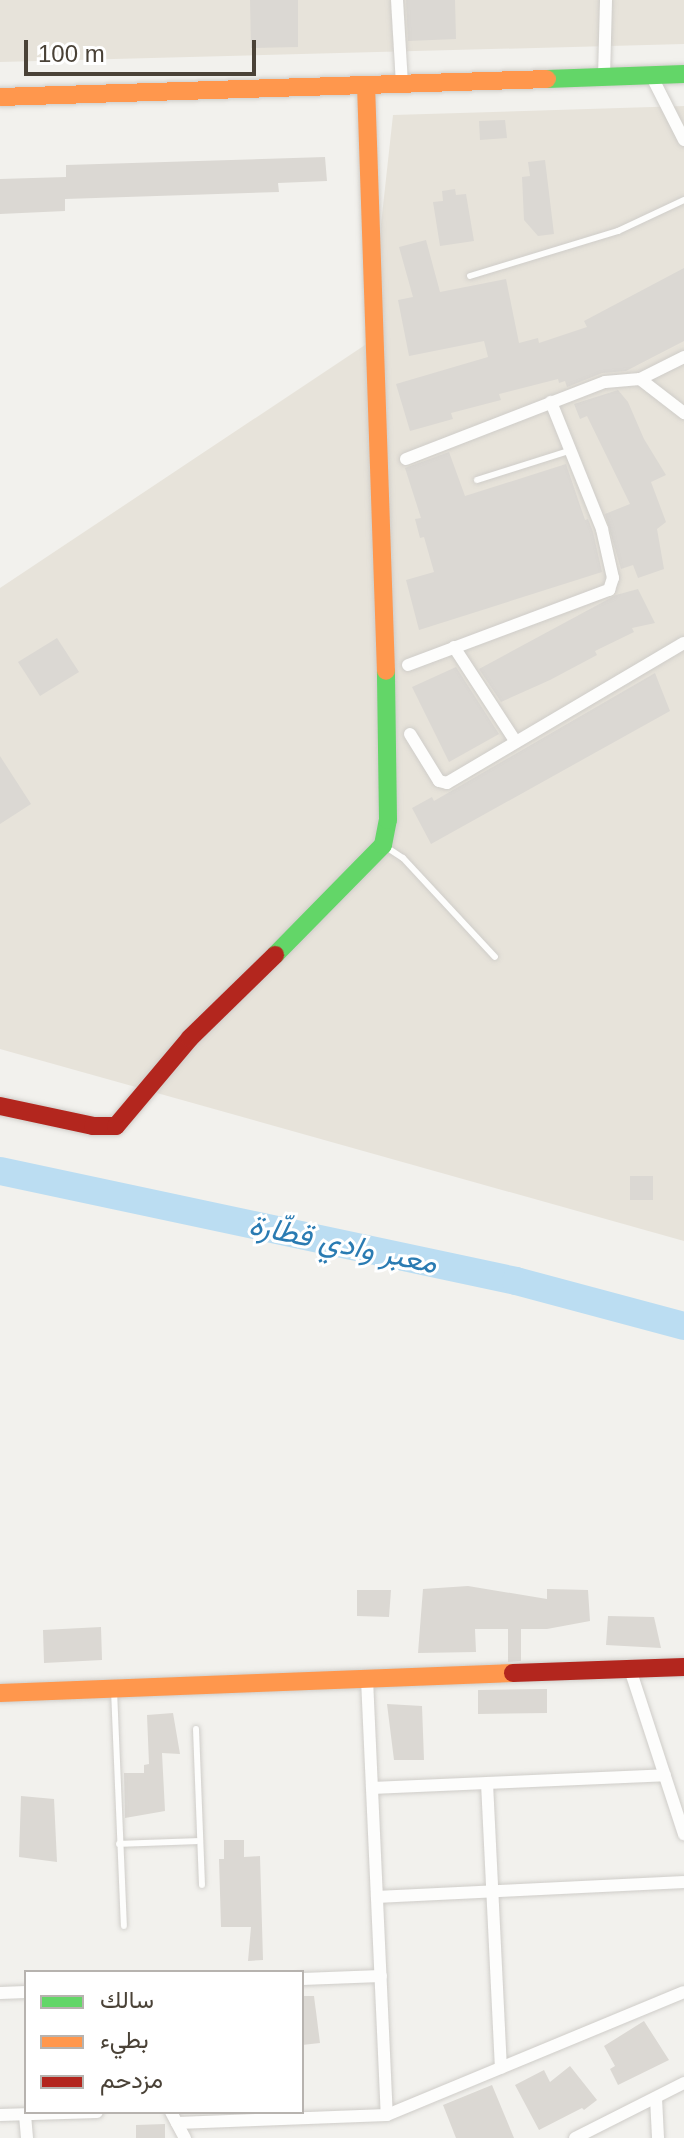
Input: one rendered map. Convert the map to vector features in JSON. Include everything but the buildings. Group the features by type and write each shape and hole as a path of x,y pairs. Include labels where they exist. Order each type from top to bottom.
{"street":[{"path":"397,0 402,84"},
{"path":"604,77 606,0"},
{"path":"0,97 684,74"},
{"path":"651,75 684,140"},
{"path":"0,1106 93,1126 116,1126 190,1038 372,860 383,845 388,820 386,678 366,85"},
{"path":"406,459 605,382 640,379 684,357"},
{"path":"640,379 684,413"},
{"path":"408,665 609,590 613,578 602,529 551,402"},
{"path":"410,734 439,781 447,783 684,643"},
{"path":"454,647 516,742"},
{"path":"0,1693 684,1667"},
{"path":"630,1669 684,1834"},
{"path":"367,1679 387,2115"},
{"path":"372,1788 665,1775"},
{"path":"487,1783 501,2068"},
{"path":"377,1897 684,1882"},
{"path":"304,1979 381,1976"},
{"path":"0,1993 24,1992"},
{"path":"185,2138 174,2117 387,2115 684,1992"},
{"path":"575,2138 684,2083"},
{"path":"656,2098 658,2138"},
{"path":"0,2115 49,2114"},
{"path":"25,2115 27,2138"}],"lane":[{"path":"470,276 618,231 684,200"},
{"path":"477,480 569,451"},
{"path":"383,845 403,858 495,957"},
{"path":"114,1689 124,1926"},
{"path":"196,1729 197,1841 202,1885"},
{"path":"119,1844 197,1841"}],"shaded area":[{"path":"0,0 684,0 684,44 0,62"},
{"path":"684,106 684,1241 0,1049 0,588 368,343 393,115"}],"waterway":[{"name":"معبر وادي قطّارة","path":"0,1171 516,1281 684,1326"}],"traffic: fast":[{"path":"547,79 684,74"},
{"path":"275,955 383,845 388,820 386,671"}],"traffic: slow":[{"path":"0,97 547,79"},
{"path":"366,85 386,671"},
{"path":"0,1693 513,1673"}],"traffic: jam":[{"path":"0,1106 93,1126 116,1126 190,1038 275,955"},
{"path":"513,1673 684,1667"}]}
